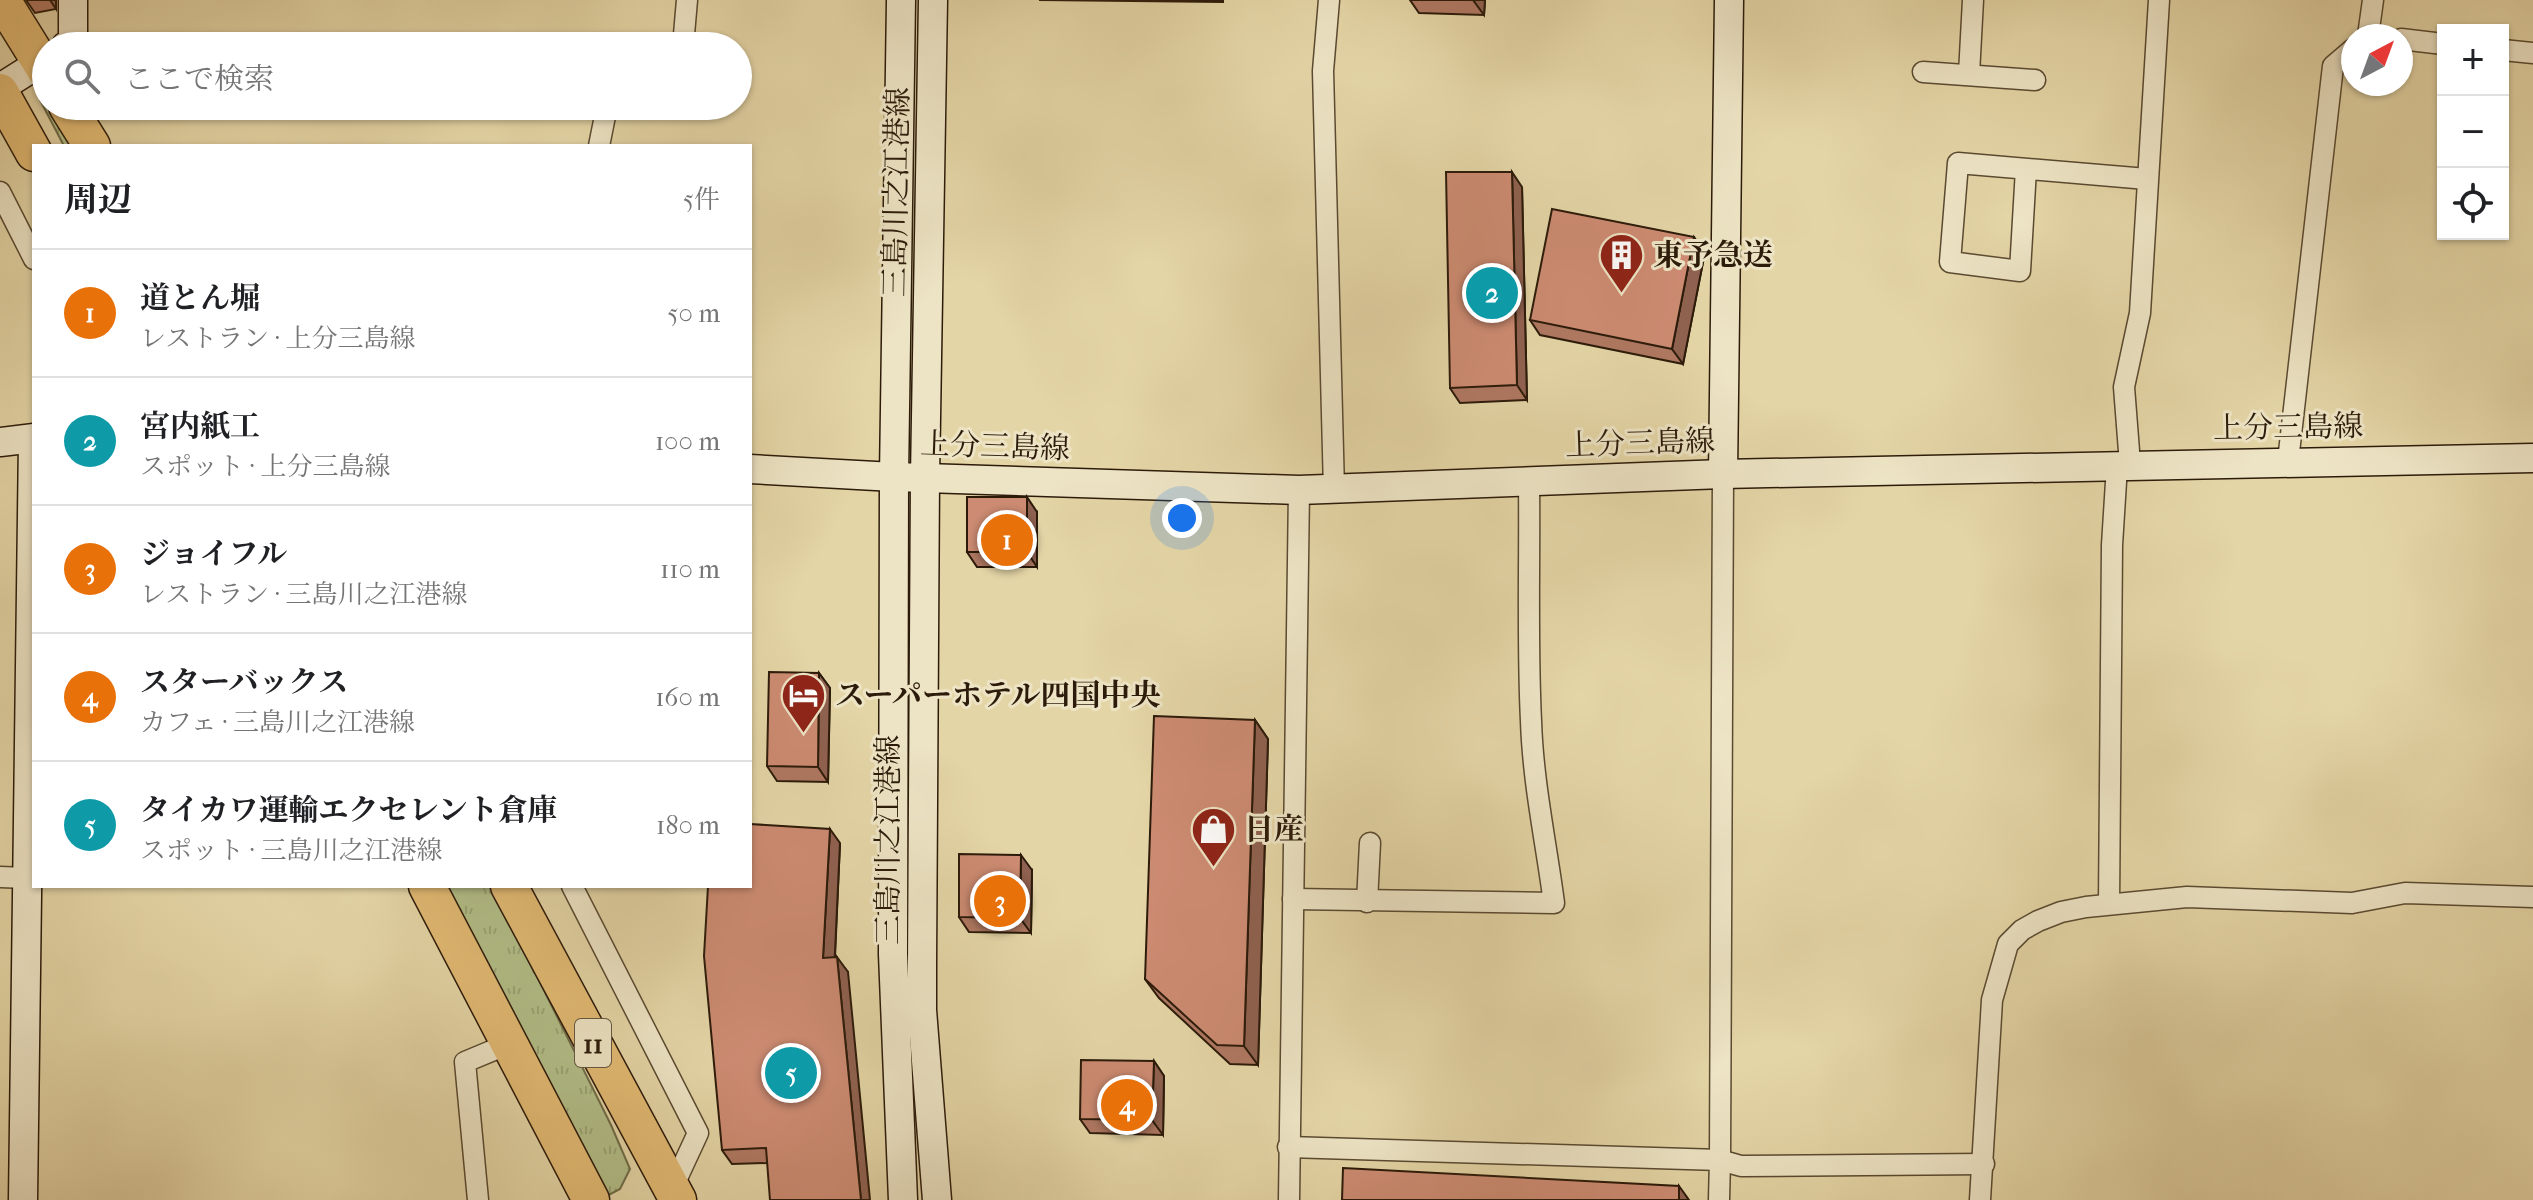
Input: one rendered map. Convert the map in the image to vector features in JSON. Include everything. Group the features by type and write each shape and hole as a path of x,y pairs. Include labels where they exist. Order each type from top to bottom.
{"highway":[{"path":"2,0 32,38"},
{"path":"0,90 32,149"},
{"path":"76,120 91,144"},
{"path":"428,888 591,1200"},
{"name":"11","path":"510,888 676,1196"}],"main road":[{"path":"73,0 73,32"},
{"name":"三島川之江港線","path":"901,0 894,477 893,954 903,1200"},
{"name":"三島川之江港線","path":"933,0 925,477 922,1010 937,1200"},
{"path":"1723,474 1729,0"},
{"path":"0,90 32,71"},
{"path":"0,442 32,437"},
{"name":"上分三島線","path":"752,469 894,477 1334,490 1723,474 2533,458"},
{"path":"23,1200 14,877 32,481"}],"street":[{"path":"684,32 687,0"},
{"path":"1329,0 1323,71 1334,490"},
{"path":"1969,74 1973,0"},
{"path":"2109,904 2112,545 2123,465 2124,387 2140,313 2159,0"},
{"path":"2371,24 2373,0"},
{"path":"2413,40 2437,43"},
{"path":"2509,51 2533,53"},
{"path":"2288,461 2333,66 2341,59"},
{"path":"1923,72 2035,80"},
{"path":"599,144 604,120"},
{"path":"2026,169 2020,271 1950,262 1958,163 2147,179"},
{"path":"0,192 32,255"},
{"path":"1719,1200 1723,474"},
{"path":"1293,899 1554,903 1537,804 1531,721 1529,481"},
{"path":"1289,1200 1299,490"},
{"path":"1367,902 1370,843"},
{"path":"573,888 698,1133 676,1196"},
{"path":"1980,1200 1992,1000 2008,944 2022,930 2038,921 2061,912 2109,904 2187,897 2352,903 2405,893 2533,897"},
{"path":"478,1200 465,1062 508,1044"},
{"path":"1288,1147 1720,1160 1741,1166 1984,1164"}],"green space":[{"path":"50,120 60,120 74,144 63,144"},
{"path":"443,888 493,888 630,1169 620,1189 607,1196"}],"building":[{"path":"1446,172 1512,172 1517,385 1450,388"},
{"name":"東予急送","path":"1552,209 1694,237 1672,349 1530,320"},
{"path":"967,497 1027,497 1027,552 967,552"},
{"name":"スーパーホテル四国中央","path":"769,672 819,673 818,767 767,766"},
{"name":"日産","path":"1154,716 1255,720 1244,1046 1217,1045 1145,979"},
{"path":"752,824 830,829 823,958 837,957 861,1200 770,1200 766,1148 722,1150 704,956 708,888 752,888"},
{"path":"959,854 1021,855 1020,918 959,917"},
{"path":"1081,1060 1154,1061 1152,1120 1080,1119"},
{"path":"1343,1168 1679,1186 1679,1200 1342,1200"}],"place":[{"name":"宮内紙工","path":"1492,293"},
{"name":"東予急送","path":"1622,294"},
{"name":"道とん堀","path":"1007,540"},
{"name":"スーパーホテル四国中央","path":"804,734"},
{"name":"日産","path":"1213,868"},
{"name":"ジョイフル","path":"1000,901"},
{"name":"タイカワ運輸エクセレント倉庫","path":"791,1073"},
{"name":"スターバックス","path":"1127,1105"}]}
